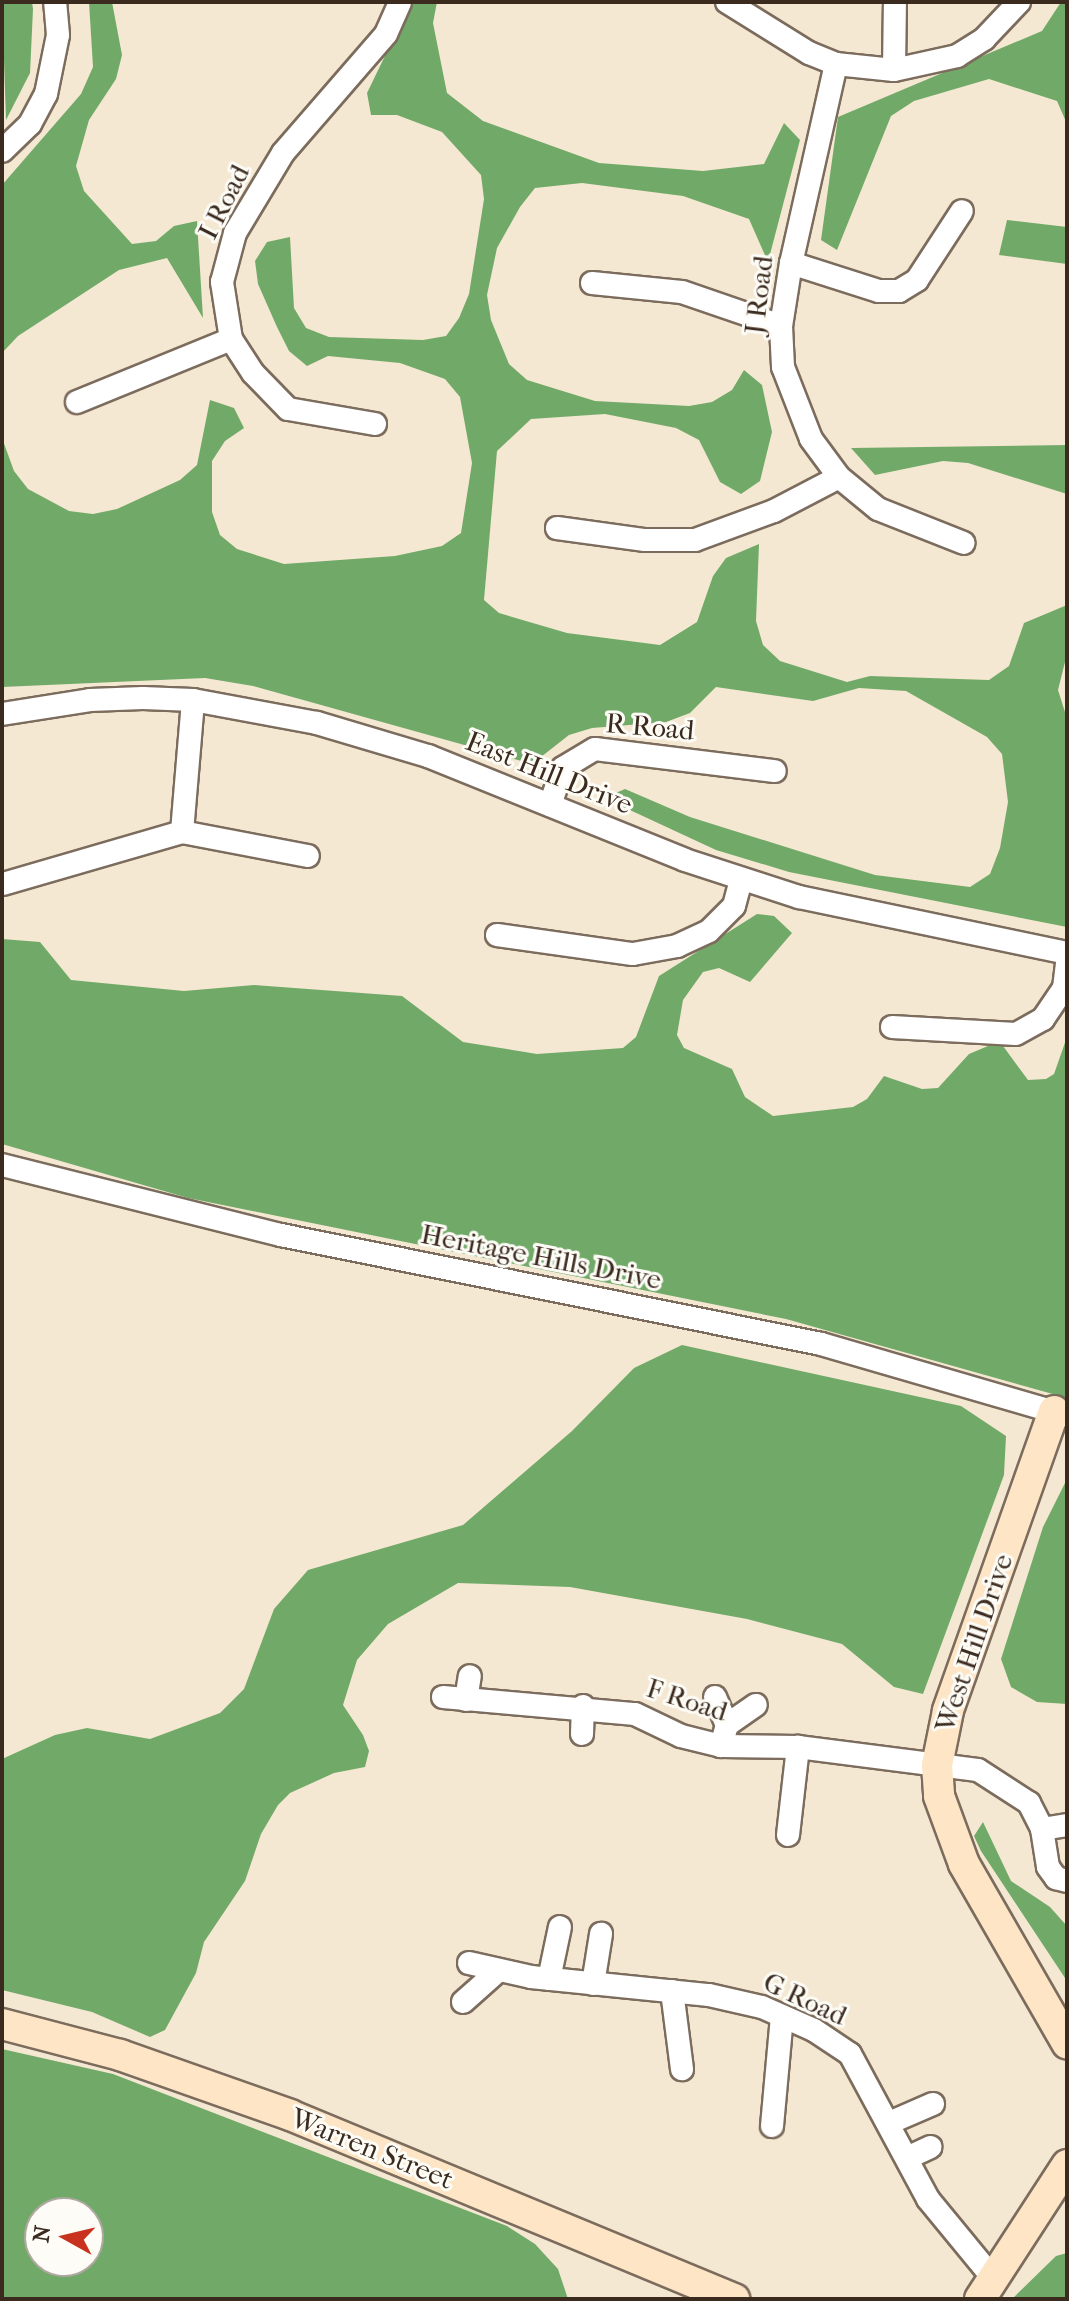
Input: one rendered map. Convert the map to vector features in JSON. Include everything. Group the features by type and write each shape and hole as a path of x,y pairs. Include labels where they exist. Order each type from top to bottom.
{"street":[{"path":"2,151 30,124 46,94 55,64 55,2"},
{"name":"I Road","path":"375,424 288,409 253,373 231,339 222,282 235,233 283,153 386,34 400,2"},
{"path":"727,2 809,53 836,64 894,70 957,56 984,39 1019,2"},
{"path":"894,70 895,2"},
{"name":"J Road","path":"836,64 791,263 781,326 783,367 811,439 839,477 878,509 964,543"},
{"path":"791,263 879,291 899,291 917,280 962,211"},
{"path":"592,283 682,292 781,326"},
{"path":"77,402 231,339"},
{"path":"557,528 645,540 695,540 774,511 839,477"},
{"name":"East Hill Drive","path":"2,714 90,700 193,700 375,738 741,879 919,926 1067,953"},
{"path":"182,832 193,700"},
{"name":"R Road","path":"550,805 563,768 595,749 775,771"},
{"path":"3,884 182,832 308,856"},
{"path":"497,935 633,954 677,946 709,931 734,906 741,879"},
{"path":"892,1027 1016,1034 1043,1019 1064,988 1067,964"},
{"name":"Heritage Hills Drive","path":"2,1165 281,1235 821,1344 1061,1413"},
{"name":"West Hill Drive","path":"1061,1413 948,1711 937,1765 939,1796 958,1853 1067,2043"},
{"path":"466,1700 470,1676"},
{"name":"F Road","path":"443,1697 466,1700 524,1717 583,1706 635,1714 681,1736 724,1736 798,1747 846,1743 937,1765 978,1770 1005,1784 1029,1803 1042,1829"},
{"path":"715,1697 724,1736"},
{"path":"724,1736 756,1705"},
{"path":"582,1734 583,1706"},
{"path":"788,1835 798,1747"},
{"path":"1067,1825 1042,1829 1048,1867 1056,1878 1067,1881"},
{"path":"549,1979 560,1927"},
{"path":"593,1984 601,1934"},
{"name":"G Road","path":"469,1963 549,1979 672,1991 762,2007 850,2054 928,2199 986,2288"},
{"path":"463,2002 499,1970"},
{"path":"672,1991 682,2069"},
{"path":"772,2126 782,2016"},
{"name":"Warren Street","path":"2,2024 120,2055 290,2115 734,2299"},
{"path":"889,2123 933,2104"},
{"path":"907,2158 931,2147"},
{"path":"986,2288 1063,2185"}],"green space":[{"path":"2,2 32,2 33,9 30,73 6,120"},
{"path":"89,2 112,2 122,55 116,79 89,120 76,166 84,191 132,244 156,241 174,226 197,221 203,318 167,258 119,270 18,336 2,353 2,185 81,94 93,67"},
{"path":"411,2 437,2 433,23 447,93 483,121 599,163 703,171 764,164 784,123 800,140 768,262 749,219 683,196 582,183 535,188 520,207 497,248 487,295 491,320 509,364 527,380 595,401 689,406 712,402 732,390 744,370 762,385 772,432 760,481 741,494 720,482 699,440 676,428 605,414 531,419 497,451 484,600 499,613 567,633 660,645 697,622 713,576 726,558 759,544 756,621 763,645 780,661 847,682 870,676 989,680 1009,666 1024,623 1067,605 1067,654 1058,690 1065,712 1067,927 789,872 716,850 604,798 625,789 690,817 875,875 970,887 990,874 1000,848 1008,802 1002,754 987,737 906,691 859,688 813,701 716,687 690,713 666,722 592,728 569,735 532,764 253,686 205,678 2,687 2,438 14,471 28,489 69,511 93,514 117,509 180,480 197,465 210,400 234,408 244,428 225,441 212,461 212,512 220,535 237,549 284,564 395,556 442,546 461,533 472,463 460,397 445,379 400,363 328,356 307,366 289,351 277,327 258,284 255,261 267,242 290,237 294,308 306,328 329,337 423,340 446,336 459,318 469,294 484,199 481,175 442,132 397,115 371,115 367,93"},
{"path":"1061,2 1067,2 1067,124 1057,101 989,79 914,101 891,116 837,250 821,240 838,117 1042,31"},
{"path":"1007,220 1067,227 1067,264 999,255"},
{"path":"1067,445 1067,494 968,463 943,461 875,475 851,448"},
{"path":"757,914 774,916 792,933 750,982 719,968 703,972 683,1000 677,1035 684,1048 732,1069 745,1097 773,1116 853,1107 867,1099 884,1076 922,1089 938,1088 969,1054 988,1046 1003,1046 1028,1080 1046,1079 1054,1074 1067,1037 1067,1398 786,1319 188,1198 2,1144 2,939 40,942 71,980 184,991 254,985 402,996 463,1042 537,1054 623,1048 636,1037 659,976"},
{"path":"682,1345 961,1406 1006,1436 1004,1475 923,1694 894,1687 842,1644 747,1619 570,1587 458,1583 388,1624 357,1660 343,1705 363,1735 369,1751 365,1767 334,1773 290,1793 278,1805 261,1834 245,1881 204,1942 196,1973 165,2030 150,2037 92,2012 2,1990 2,1759 55,1735 87,1728 150,1739 220,1713 244,1689 274,1609 308,1570 463,1525 572,1431 634,1368"},
{"path":"1067,1479 1067,1704 1037,1702 1011,1687 1001,1659 1043,1527"},
{"path":"983,1822 1011,1881 1050,1907 1067,1926 1067,1981 981,1851 974,1836"},
{"path":"2,2049 113,2074 507,2226 535,2244 558,2269 568,2299 2,2299"},
{"path":"1067,2253 1067,2299 1012,2299 1056,2256"}]}
